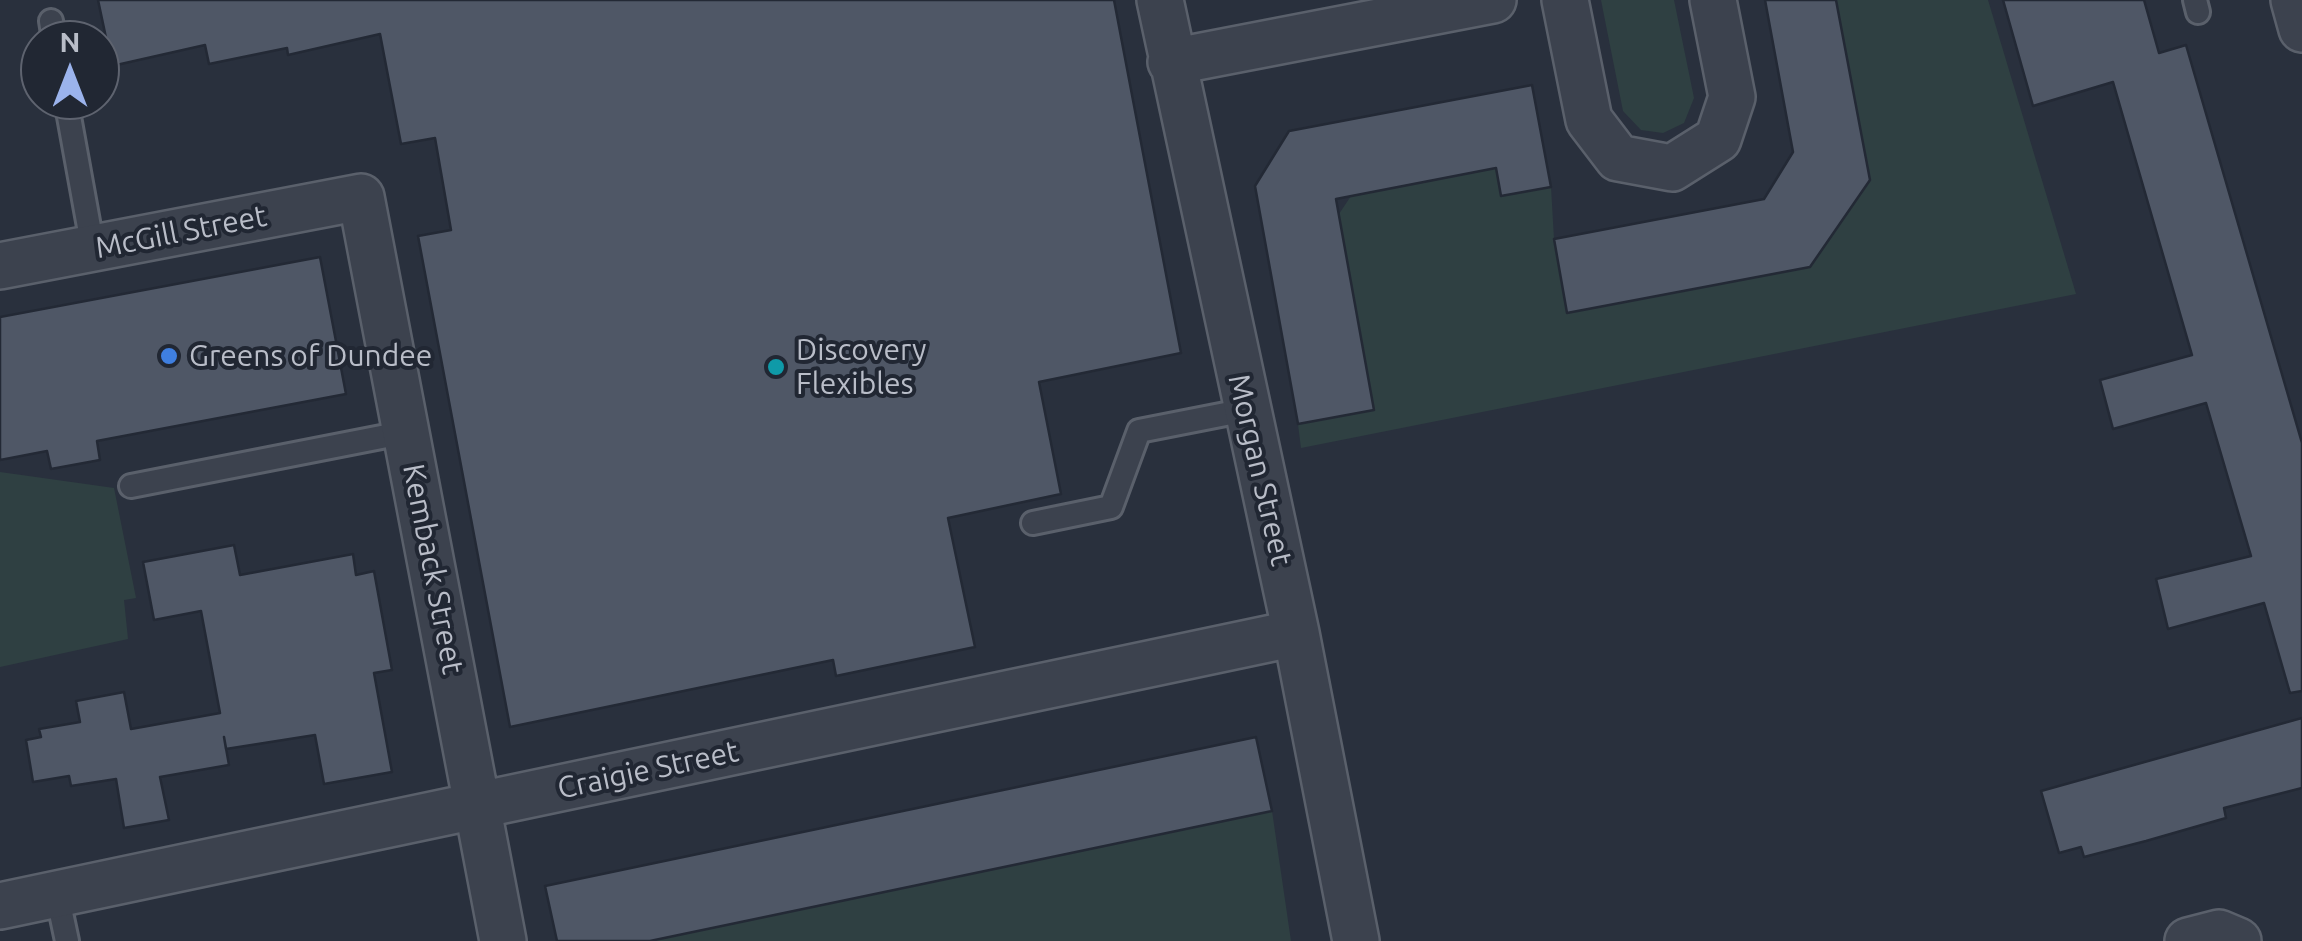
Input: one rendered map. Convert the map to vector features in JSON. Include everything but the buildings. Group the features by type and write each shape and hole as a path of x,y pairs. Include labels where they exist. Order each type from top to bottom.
{"street":[{"name":"Morgan Street","path":"1160,0 1296,633 1356,941"},
{"path":"1171,62 1494,0"},
{"path":"1565,0 1589,120 1618,158 1672,168 1718,139 1732,96 1714,0"},
{"path":"2294,0 2302,29"},
{"name":"McGill Street","path":"0,266 361,198"},
{"name":"Kemback Street","path":"361,198 503,941"},
{"name":"Craigie Street","path":"27,900 1296,633"},
{"path":"2188,941 2218,933 2238,941"}],"lane":[{"path":"70,120 93,249"},
{"path":"1033,523 1111,507 1139,431 1246,410"},
{"path":"131,486 407,432"},
{"path":"27,900 66,941"}],"shaded area":[{"path":"1601,0 1674,0 1694,98 1684,123 1663,133 1641,130 1623,111"},
{"path":"1836,0 1988,0 2076,294 1301,448 1298,424 1374,409 1339,214 1351,196 1496,168 1502,196 1551,187 1554,239 1568,312 1810,267 1870,180"},
{"path":"0,472 114,488 136,598 124,600 128,639 0,667"},
{"path":"1272,811 1291,941 650,941"}],"place":[{"name":"Greens of Dundee","path":"169,356"},
{"name":"Discovery Flexibles","path":"776,367"}]}
